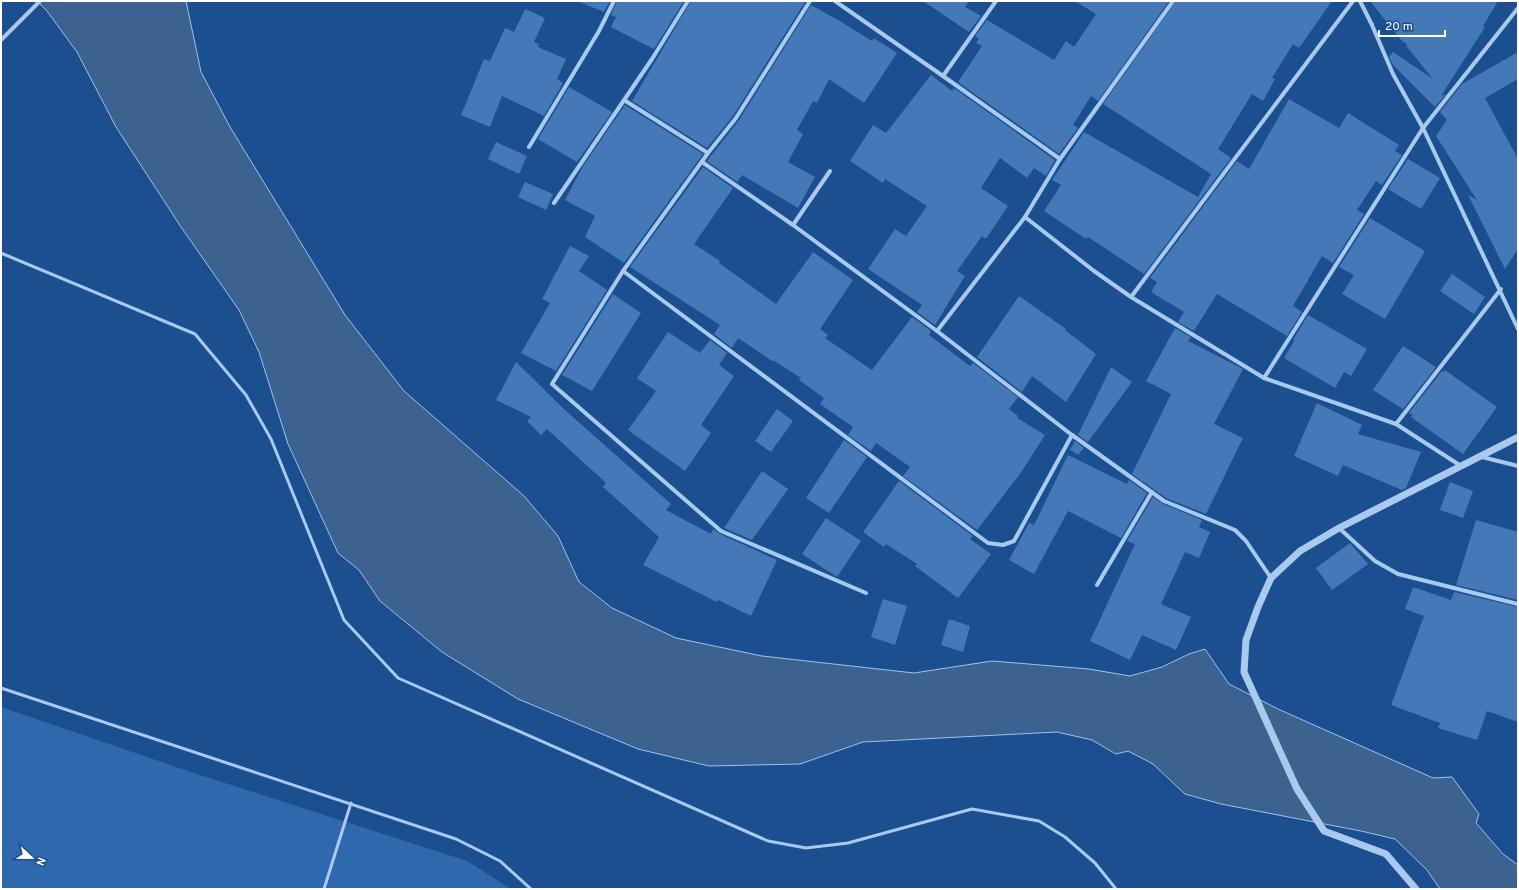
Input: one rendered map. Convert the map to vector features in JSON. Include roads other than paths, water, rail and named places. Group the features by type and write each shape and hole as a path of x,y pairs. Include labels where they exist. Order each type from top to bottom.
{"street":[{"path":"2,40 40,1"},
{"path":"529,147 599,31 614,1"},
{"path":"554,203 624,100 688,1"},
{"path":"810,1 736,118 708,153 623,272 552,384 720,531 866,593"},
{"path":"835,1 1060,159"},
{"path":"943,76 996,1"},
{"path":"936,331 1025,217 1060,159 1173,1"},
{"path":"1131,297 1353,1"},
{"path":"1360,1 1394,74 1423,128 1501,289 1518,329"},
{"path":"1264,378 1423,128 1518,8"},
{"path":"624,100 708,153"},
{"path":"702,162 794,225 1072,435 1164,501 1235,530 1246,541 1271,578"},
{"path":"794,225 830,171"},
{"path":"1025,217 1094,271 1131,297 1264,378 1396,424 1462,466"},
{"path":"623,272 988,543 1002,545 1014,541 1072,435"},
{"path":"1396,424 1501,289"},
{"path":"1416,889 1386,854 1324,831 1297,789 1244,672 1246,640 1258,607 1271,578 1300,550 1339,528 1482,457 1518,437"},
{"path":"1482,457 1518,466"},
{"path":"1097,585 1152,492"},
{"path":"1339,528 1375,561 1398,574 1518,604"}],"lane":[{"path":"1,253 195,334 246,395 271,439 344,620 398,678 768,841 806,848 848,842 972,808 1039,821 1065,837 1095,863 1116,889"},
{"path":"1,688 456,839 500,861 531,889"},
{"path":"324,889 351,803"}]}
